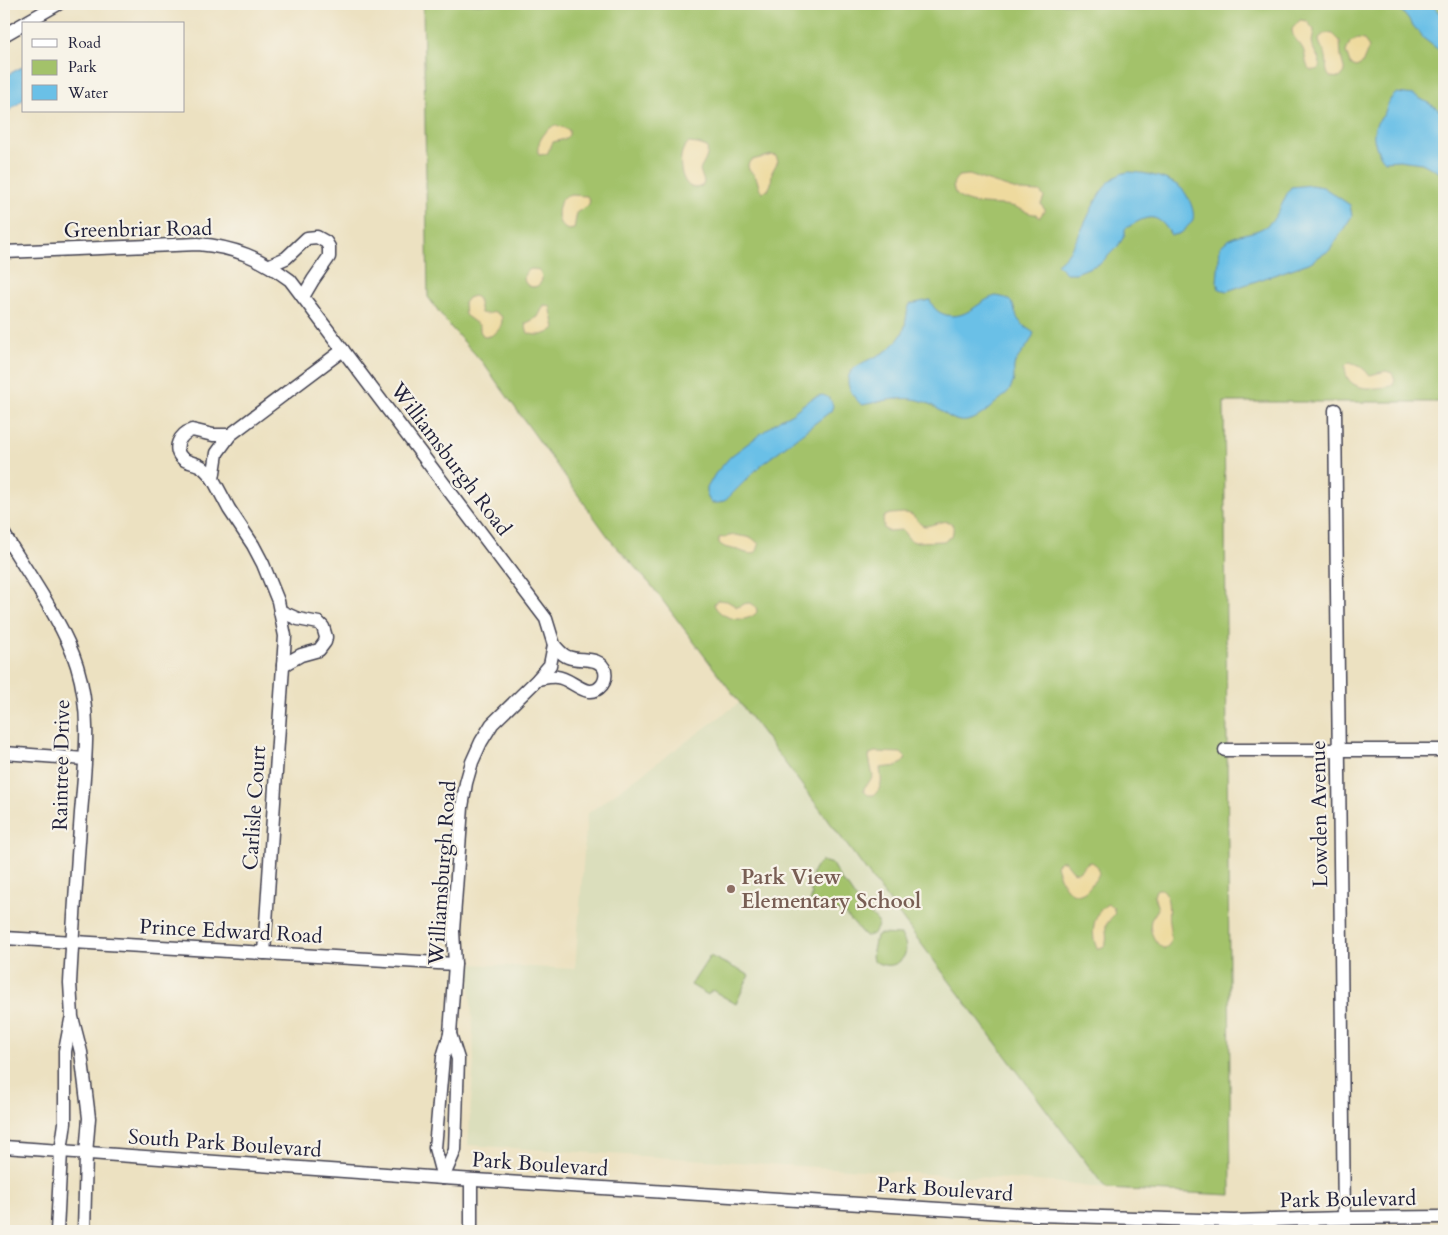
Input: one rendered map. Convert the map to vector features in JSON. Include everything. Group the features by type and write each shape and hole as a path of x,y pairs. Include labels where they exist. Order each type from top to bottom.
{"street":[{"path":"27,22 58,4"},
{"path":"4,35 22,25"},
{"path":"270,265 286,258 306,238 317,237 326,242 329,247 329,257 303,297"},
{"name":"Greenbriar Road","path":"4,252 198,244 234,250 270,265 290,280 343,350"},
{"path":"213,479 217,453 230,435 343,350"},
{"name":"Williamsburgh Road","path":"343,350 546,619 554,645 550,665 492,724 475,756 466,783 462,807 454,931 456,964 450,1034 443,1057 435,1148 443,1178"},
{"name":"Lowden Avenue","path":"1335,410 1344,1218"},
{"name":"Carlisle Court","path":"230,435 213,435 192,430 182,435 179,440 178,451 184,460 202,466 213,479 229,509 254,545 264,564 278,601 285,636 264,953"},
{"name":"Raintree Drive","path":"4,534 68,643 84,692 86,712 85,759 70,983 72,1017 81,1052 89,1118 84,1231"},
{"path":"280,611 298,619 319,623 326,637 319,650 301,655 283,665"},
{"path":"538,679 557,676 568,679 581,689 591,691 596,690 604,683 605,674 601,664 592,660 577,660 565,657 554,645"},
{"path":"1225,750 1444,750"},
{"path":"4,753 85,759"},
{"name":"Prince Edward Road","path":"4,938 456,964"},
{"name":"Raintree Drive","path":"57,1231 61,1151 65,1123 65,1051 72,1017"},
{"name":"Williamsburgh Road","path":"443,1178 455,1150 458,1059 450,1034"},
{"name":"South Park Boulevard","path":"4,1147 443,1178"},
{"name":"Park Boulevard","path":"443,1178 1234,1226 1344,1218 1444,1217"},
{"path":"471,1180 471,1231"}],"shaded area":[{"name":"Park View Elementary School","path":"739,703 1106,1189 1054,1182 468,1145 474,1061 470,964 575,969 587,814"}],"green space":[{"path":"423,4 1444,4 1444,402 1224,402 1231,1195 1106,1189 651,585 612,542 483,363 448,324 428,297"},
{"path":"822,861 832,864 841,880 856,899 878,922 873,934 865,936 842,911 831,912 829,908 816,908 810,904 812,895 810,887 813,872"},
{"path":"879,934 901,935 906,950 900,961 888,965 873,960 876,936"},
{"path":"710,956 749,975 736,1004 712,990 708,995 691,985"}],"sand":[{"path":"1300,20 1307,21 1314,30 1312,43 1320,64 1320,68 1315,70 1311,70 1307,65 1303,49 1294,38 1292,32 1292,29"},
{"path":"1325,33 1333,34 1340,41 1341,57 1345,72 1340,78 1330,77 1327,72 1326,57 1319,38"},
{"path":"1358,39 1364,40 1369,47 1362,64 1356,67 1350,64 1346,52 1350,42"},
{"path":"556,125 569,130 569,135 565,139 553,142 547,154 539,155 538,147 542,137"},
{"path":"689,143 707,147 707,156 700,170 704,182 703,185 695,188 689,186 682,173 681,155"},
{"path":"772,155 776,156 778,161 772,172 771,184 768,190 762,192 748,164 752,160"},
{"path":"969,175 1020,191 1040,192 1044,197 1041,204 1045,210 1039,218 1036,214 1014,207 980,204 963,200 954,190 953,184 959,176"},
{"path":"571,195 587,196 590,201 588,206 577,212 574,229 568,230 561,224 558,212 562,198"},
{"path":"533,269 539,272 542,278 539,284 533,287 527,284 524,278 527,272"},
{"path":"474,296 478,299 481,313 495,312 502,317 500,328 495,334 484,337 480,331 480,326 465,315 464,303 468,298"},
{"path":"544,305 550,306 555,328 542,335 528,333 525,324 538,317"},
{"path":"1349,362 1359,365 1370,375 1386,371 1392,373 1395,379 1393,385 1371,388 1355,385 1346,373 1345,366"},
{"path":"890,514 910,514 923,526 949,522 953,528 952,536 945,541 915,542 910,540 902,530 888,531 884,529 883,519"},
{"path":"735,535 752,538 759,544 756,552 751,554 726,547 719,543 719,538"},
{"path":"717,600 727,601 737,607 747,603 751,604 756,607 757,612 747,618 727,617 714,604"},
{"path":"875,752 901,753 906,758 901,764 880,768 881,782 879,789 874,795 868,795 864,788 873,777 869,757 870,754"},
{"path":"1060,861 1065,861 1073,871 1077,872 1091,862 1098,867 1098,874 1086,891 1074,894 1065,886 1058,872 1056,865"},
{"path":"1158,889 1161,889 1167,897 1168,905 1171,937 1170,944 1165,949 1155,941 1151,933 1151,920 1158,909 1154,896"},
{"path":"1108,904 1113,907 1115,913 1106,925 1106,943 1104,946 1097,948 1093,930 1094,924 1099,912"}],"water":[{"path":"1396,4 1431,4 1444,18 1444,54 1423,38"},
{"path":"22,67 22,101 4,115 4,75"},
{"path":"1397,93 1414,95 1436,107 1442,114 1444,122 1444,175 1422,163 1399,160 1385,161 1379,154 1374,139 1374,129 1384,114 1390,99"},
{"path":"1128,172 1157,176 1178,186 1183,190 1191,205 1192,222 1182,232 1171,235 1166,227 1156,219 1151,218 1139,221 1125,229 1125,235 1118,246 1101,263 1076,273 1066,273 1057,264 1076,242 1097,198 1116,177"},
{"path":"1311,185 1323,187 1350,205 1352,216 1330,250 1309,263 1227,291 1219,289 1217,282 1220,247 1232,238 1254,232 1271,222 1278,213 1291,187"},
{"path":"996,296 1012,303 1018,319 1034,333 1015,363 1014,379 1008,392 978,417 967,421 958,421 934,406 912,399 893,399 862,405 854,397 848,381 851,371 886,351 897,341 904,330 910,304 930,300 938,311 954,316 961,315"},
{"path":"822,395 831,402 833,406 831,411 761,465 726,500 719,503 711,503 707,496 707,488 715,474 731,456 782,418 793,413 811,399"}],"place":[{"name":"Park View Elementary School","path":"731,889"}]}
